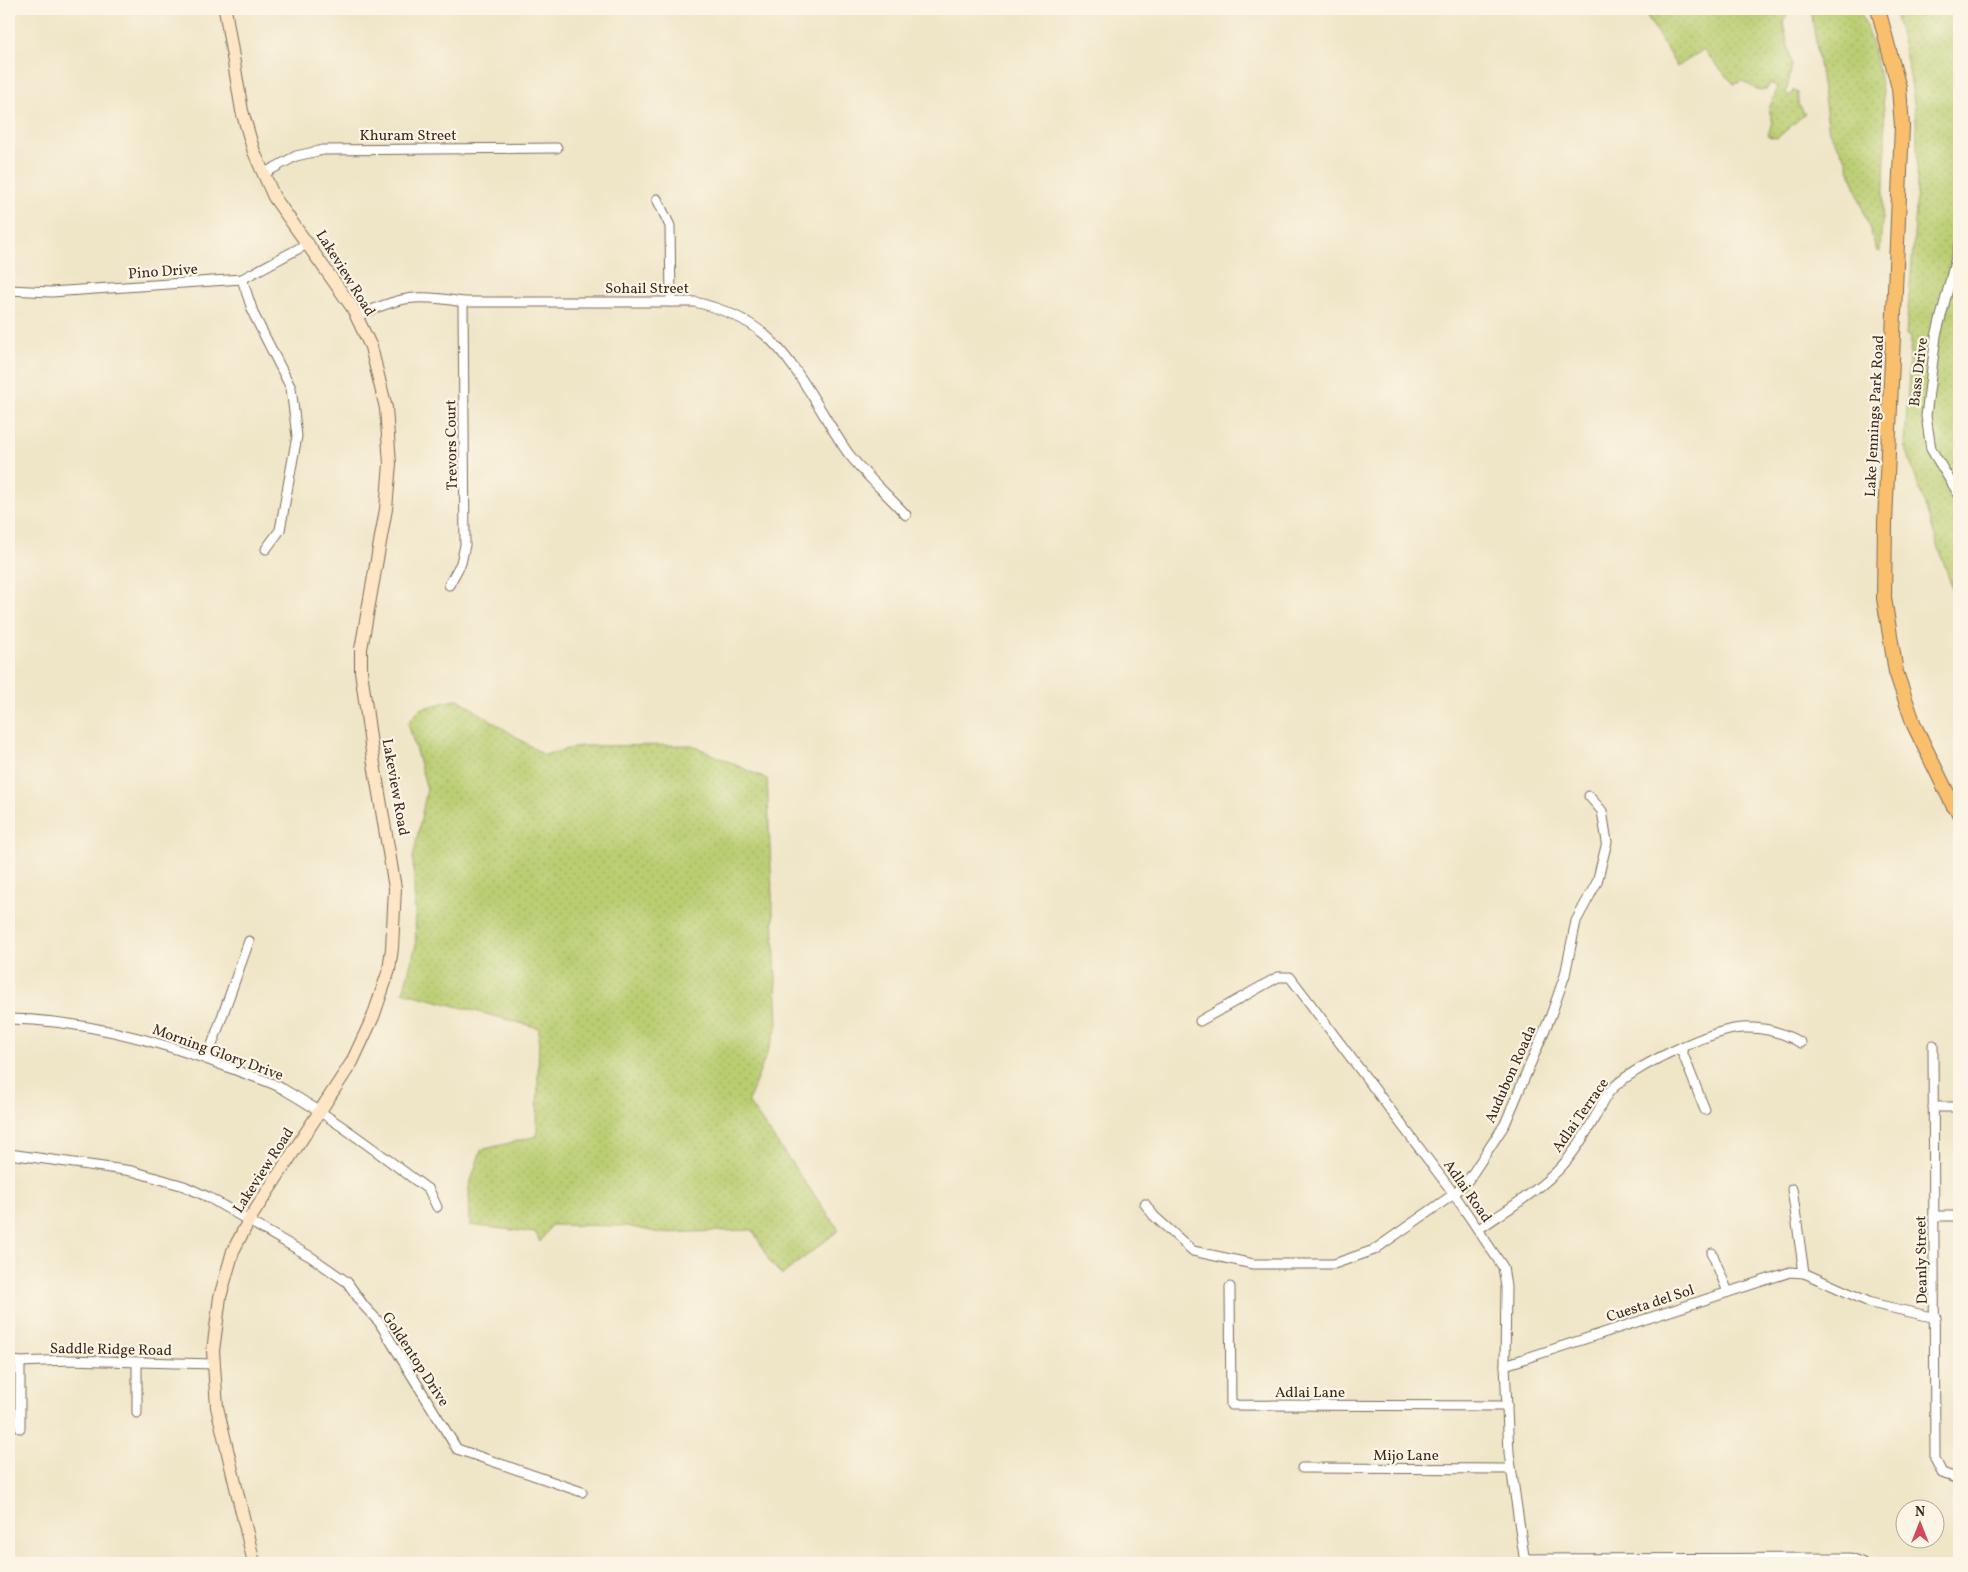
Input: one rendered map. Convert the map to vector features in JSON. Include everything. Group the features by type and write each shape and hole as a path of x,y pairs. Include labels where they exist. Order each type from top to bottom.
{"main road":[{"name":"Lake Jennings Park Road","path":"1878,9 1899,88 1902,126 1885,523 1884,598 1896,672 1914,725 1957,805"}],"street":[{"name":"Lakeview Road","path":"225,9 242,111 263,174 274,197 309,243 352,307 371,347 386,408 390,464 386,509 360,649 360,671 396,888 389,970 376,1009 352,1062 250,1220 233,1251 220,1297 213,1364 217,1407 251,1563"},
{"name":"Khuram Street","path":"263,174 296,156 322,150 557,148"},
{"path":"657,199 670,226 671,302"},
{"name":"Pino Drive","path":"9,290 52,292 242,279 309,243"},
{"name":"Bass Drive","path":"1959,246 1936,336 1926,416 1931,450 1959,495"},
{"path":"242,279 254,315 291,388 297,436 280,530 266,548"},
{"name":"Sohail Street","path":"356,317 386,303 407,297 429,296 463,302 695,302 715,307 739,316 765,334 785,358 849,454 906,515"},
{"name":"Trevors Court","path":"450,585 461,563 465,545 463,302"},
{"name":"Audubon Roada","path":"1145,1204 1154,1216 1193,1251 1253,1264 1334,1264 1374,1250 1454,1194 1469,1179 1505,1124 1552,1015 1566,975 1576,921 1597,882 1607,842 1602,811 1589,796"},
{"path":"207,1059 250,942"},
{"name":"Adlai Road","path":"1200,1021 1278,977 1290,977 1454,1194 1503,1267 1506,1287 1505,1365 1511,1468 1525,1561"},
{"name":"Morning Glory Drive","path":"9,1019 100,1030 144,1039 207,1059 280,1088 320,1111 429,1190 437,1207"},
{"name":"Adlai Terrace","path":"1479,1229 1552,1176 1571,1155 1610,1091 1624,1077 1707,1038 1742,1028 1765,1029 1790,1036 1801,1043"},
{"name":"Deanly Street","path":"1933,1045 1936,1318 1935,1460 1942,1473 1959,1479"},
{"path":"1681,1049 1705,1110"},
{"path":"1933,1107 1959,1107"},
{"name":"Goldentop Drive","path":"9,1154 132,1171 184,1186 250,1220 347,1282 364,1306 379,1322 457,1449 582,1492"},
{"path":"1792,1189 1804,1273"},
{"path":"1934,1216 1959,1216"},
{"path":"1712,1253 1728,1292"},
{"name":"Cuesta del Sol","path":"1505,1365 1790,1272 1804,1273 1871,1303 1936,1318"},
{"name":"Adlai Lane","path":"1230,1287 1231,1405 1507,1406"},
{"name":"Saddle Ridge Road","path":"9,1360 20,1362 68,1360 213,1364"},
{"path":"20,1362 20,1428"},
{"path":"137,1363 137,1413"},
{"name":"Mijo Lane","path":"1302,1468 1511,1468"},
{"path":"1525,1561 1850,1558 1864,1563"}],"green space":[{"path":"1643,9 1792,9 1783,22 1792,65 1786,93 1791,96 1793,90 1798,93 1798,104 1805,114 1777,138 1768,136 1772,121 1769,109 1778,87 1770,83 1767,89 1757,90 1743,81 1734,84 1703,50 1677,67"},
{"path":"1811,9 1860,9 1874,53 1882,87 1885,136 1885,175 1880,252 1877,251 1846,159 1829,132"},
{"path":"1894,9 1959,9 1959,609 1905,445 1911,336 1906,335 1917,183 1917,153 1916,123 1911,84"},
{"path":"458,699 544,755 580,746 692,745 767,779 778,1025 748,1102 839,1230 782,1275 771,1264 753,1230 660,1233 627,1226 551,1225 540,1242 536,1233 470,1225 469,1187 481,1150 537,1136 539,1028 403,992 416,945 413,858 427,789 408,723 420,709"}]}
